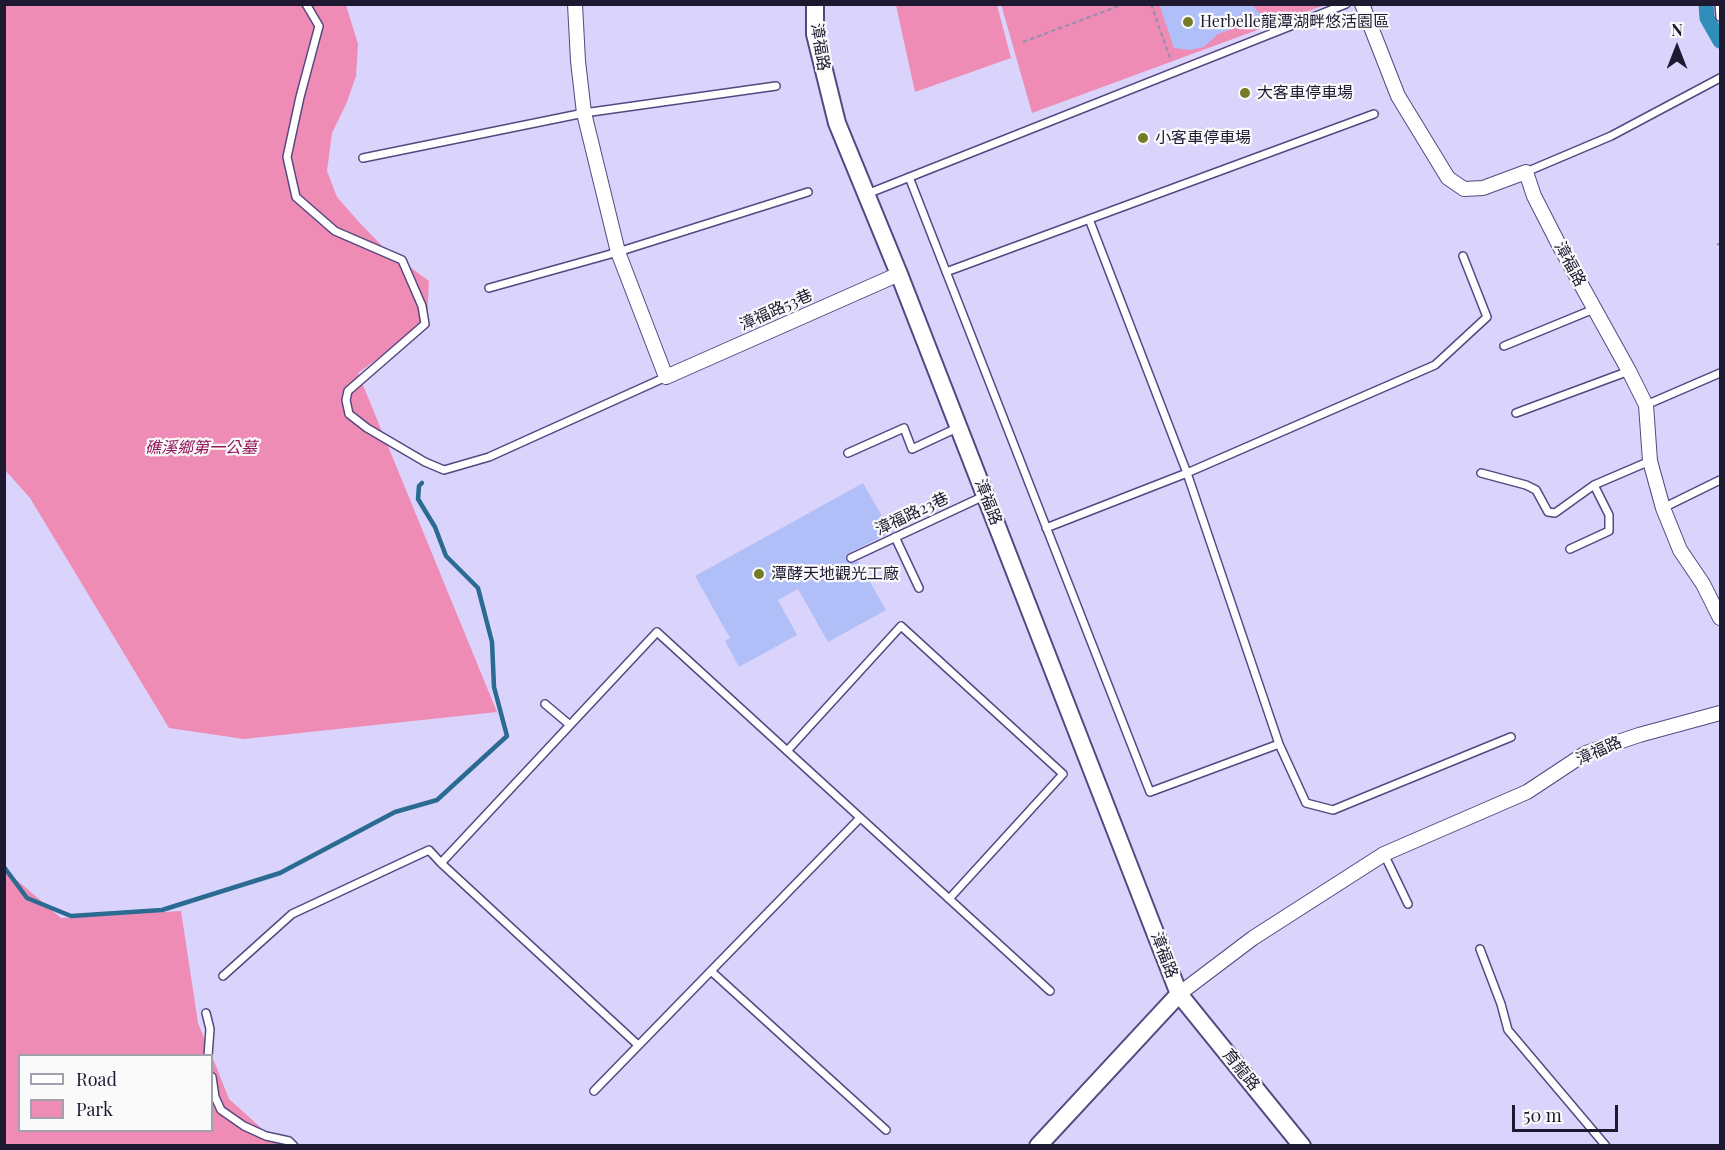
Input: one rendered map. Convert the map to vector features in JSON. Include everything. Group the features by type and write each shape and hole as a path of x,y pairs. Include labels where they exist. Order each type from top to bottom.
{"street":[{"path":"575,4 584,113 618,252 666,377"},
{"name":"漳福路","path":"815,4 815,34 837,123 899,274 1179,994"},
{"path":"1362,4 1398,96 1448,178 1464,189 1483,188 1526,172"},
{"name":"漳福路","path":"1526,172 1534,196 1646,405 1650,461 1664,508 1680,550 1703,584 1720,618"},
{"name":"漳福路53巷","path":"666,377 899,274"},
{"name":"漳福路","path":"1038,1146 1179,994 1253,938 1384,854 1527,792 1586,753 1639,735 1720,713"},
{"name":"育龍路","path":"1179,994 1302,1146"}],"lane":[{"path":"306,4 319,26 287,157 296,197 335,231 402,261 422,306 425,324 348,391 346,400 349,414 377,434 425,462 444,470 489,457 666,377"},
{"path":"867,194 1346,4"},
{"path":"1719,4 1720,17"},
{"path":"1526,172 1611,136 1720,78"},
{"path":"363,158 584,113 776,86"},
{"path":"946,272 1374,114"},
{"path":"909,177 1150,792 1279,744"},
{"path":"489,288 618,252 808,192"},
{"path":"1089,219 1187,473 1279,744 1306,803 1333,810 1511,737"},
{"path":"1047,528 1187,473 1435,365 1486,316 1462,256"},
{"path":"1504,346 1594,309"},
{"path":"1516,413 1629,371"},
{"path":"1646,405 1720,373"},
{"path":"848,453 904,428 912,449 958,427"},
{"path":"1481,473 1526,485 1536,490 1548,512 1555,513 1594,485 1650,461"},
{"path":"1664,508 1720,480"},
{"path":"1570,549 1609,531 1609,515 1594,485"},
{"name":"漳福路23巷","path":"850,558 985,495"},
{"path":"895,537 919,588"},
{"path":"787,751 901,626 952,672 1063,774 949,899"},
{"path":"441,863 657,632 1050,991"},
{"path":"545,704 570,725"},
{"path":"594,1091 860,818"},
{"path":"223,976 292,914 429,850 638,1045"},
{"path":"1384,854 1408,904"},
{"path":"1480,949 1501,1004 1508,1030 1606,1146"},
{"path":"711,971 886,1130"},
{"path":"206,1013 210,1029 208,1054"},
{"path":"213,1084 215,1097 221,1110 244,1126 266,1136 289,1141 294,1146"}],"path":[{"path":"1023,42 1124,4"},
{"path":"1151,4 1175,72"}],"green space":[{"path":"1001,4 1325,5 1032,113"},
{"name":"礁溪鄉第一公墓","path":"4,5 346,5 358,44 356,76 332,133 327,171 337,197 358,221 385,249 429,281 427,322 358,373 497,712 244,739 169,728 30,498 5,470"},
{"path":"896,5 997,5 1011,58 915,92"},
{"path":"4,869 61,918 181,911 198,1023 210,1054 18,1054 18,1132 213,1132 213,1059 229,1099 280,1145 5,1145"}],"building":[{"path":"1159,4 1252,4 1269,25 1241,26 1218,34 1204,47 1190,50 1174,48"},
{"name":"潭酵天地觀光工廠","path":"863,483 891,532 849,553 845,558 850,563 858,561 886,610 828,642 798,589 778,600 797,635 739,667 725,641 730,638 695,576"}],"waterway":[{"path":"1706,4 1707,18 1720,41"},
{"path":"4,867 27,898 71,916 162,910 280,873 395,812 437,800 507,736 494,687 492,642 478,588 446,556 435,527 418,499 419,486 422,483"}],"place":[{"name":"Herbelle龍潭湖畔悠活園區","path":"1188,22"},
{"name":"大客車停車場","path":"1245,93"},
{"name":"小客車停車場","path":"1143,138"},
{"name":"潭酵天地觀光工廠","path":"759,574"}]}
